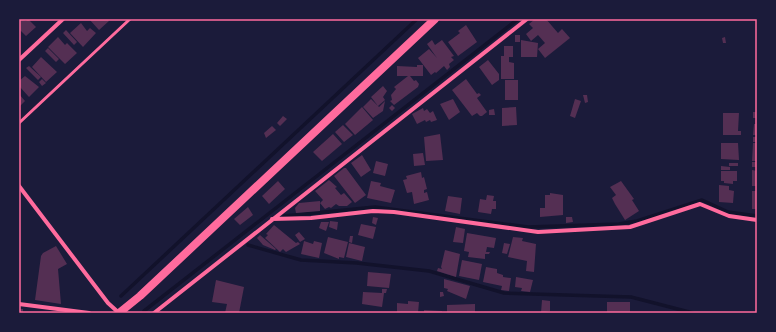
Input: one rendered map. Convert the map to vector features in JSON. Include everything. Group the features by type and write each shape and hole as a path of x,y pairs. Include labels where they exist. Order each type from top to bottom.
{"main road":[{"path":"118,313 140,296 435,19"}],"street":[{"path":"19,60 63,19"},
{"path":"154,313 527,19"},
{"path":"19,186 108,303 118,313"},
{"path":"272,219 311,218 373,211 394,212 538,232 630,227 700,204 729,216 757,220"},
{"path":"19,304 90,313"}],"lane":[{"path":"19,123 130,19"}],"building":[{"path":"19,19 26,21 28,19 36,27 26,36 19,29"},
{"path":"89,19 107,19 109,21 99,30"},
{"path":"535,19 546,19 558,33 562,29 570,38 545,58 538,49 545,43 538,35 531,41 526,34 533,28 529,24"},
{"path":"81,23 87,31 90,28 96,33 83,47 70,33"},
{"path":"466,25 477,42 458,56 448,42 460,33 458,31"},
{"path":"66,30 77,42 74,45 63,33"},
{"path":"515,35 520,35 520,42 515,42"},
{"path":"58,37 65,45 67,43 77,53 65,64 48,47"},
{"path":"725,37 726,43 723,43 722,38"},
{"path":"432,40 435,45 442,40 454,56 451,57 454,60 449,64 450,67 447,70 444,66 436,73 435,72 431,75 418,58 429,49 437,58 427,44"},
{"path":"521,40 538,43 537,57 521,57"},
{"path":"504,46 513,46 513,57 509,57 509,62 514,63 514,79 501,79 501,56 504,56"},
{"path":"48,48 59,59 56,62 45,51"},
{"path":"41,57 57,72 46,82 32,67"},
{"path":"488,60 499,74 499,80 492,85 479,67"},
{"path":"417,65 423,65 423,76 410,76 419,84 418,87 394,105 390,101 392,100 391,95 396,89 394,87 408,76 397,76 397,66 417,67"},
{"path":"29,66 41,77 38,80 26,68"},
{"path":"25,76 39,87 29,97 19,86 19,81"},
{"path":"42,79 46,83 42,86 39,82"},
{"path":"466,79 477,94 479,93 481,95 477,98 487,112 482,116 477,113 472,116 452,90"},
{"path":"505,80 518,80 518,100 505,100"},
{"path":"383,86 387,91 383,97 385,100 378,106 371,97"},
{"path":"19,94 25,101 19,107"},
{"path":"583,95 587,95 588,102 585,103"},
{"path":"371,99 379,107 385,101 383,111 373,118 363,107"},
{"path":"453,99 460,112 449,120 440,104"},
{"path":"575,99 581,101 575,118 570,116"},
{"path":"392,105 395,108 392,111 389,108"},
{"path":"362,107 373,120 355,135 345,124"},
{"path":"516,107 517,125 502,126 502,108"},
{"path":"423,108 424,111 427,109 430,113 433,111 437,120 431,122 430,120 426,122 425,120 417,124 412,114"},
{"path":"494,109 495,115 489,115 489,110"},
{"path":"753,112 757,112 757,118 753,118"},
{"path":"723,113 739,113 738,131 741,131 741,135 723,135"},
{"path":"283,116 287,119 280,126 277,123"},
{"path":"754,124 757,124 757,135 753,135"},
{"path":"343,125 353,135 344,142 335,132"},
{"path":"272,126 276,130 266,138 264,133"},
{"path":"333,134 342,144 322,161 313,152"},
{"path":"440,134 443,160 426,161 424,137"},
{"path":"753,137 757,137 757,142 753,142"},
{"path":"721,143 738,143 739,160 721,159"},
{"path":"753,143 757,143 757,161 752,161"},
{"path":"423,153 425,165 414,166 413,154"},
{"path":"362,155 371,170 361,177 351,163"},
{"path":"376,161 388,164 385,176 373,173"},
{"path":"752,162 757,162 757,167 752,167"},
{"path":"729,163 738,163 738,166 729,166"},
{"path":"721,166 730,167 730,170 721,170"},
{"path":"346,168 366,195 355,203 334,176"},
{"path":"752,170 757,171 757,186 752,186"},
{"path":"721,171 737,171 737,181 733,181 733,184 724,183 724,181 721,181"},
{"path":"421,172 427,189 424,190 424,193 427,192 429,200 414,204 412,192 407,193 403,180 407,179 406,176"},
{"path":"329,180 337,187 335,188 341,195 344,193 352,202 347,206 339,206 336,204 331,208 329,207 325,209 320,203 323,200 315,191"},
{"path":"278,181 285,189 269,204 262,196"},
{"path":"371,181 381,183 380,186 395,190 391,203 367,198"},
{"path":"621,181 634,199 632,200 639,211 625,220 612,198 616,195 610,187"},
{"path":"719,185 729,186 729,190 734,191 733,203 719,202"},
{"path":"752,191 757,191 757,209 752,209"},
{"path":"550,193 563,195 563,215 540,217 540,208 545,208 545,195 550,195"},
{"path":"487,195 494,196 493,201 496,201 496,209 492,209 491,214 478,212 480,199 486,200"},
{"path":"448,196 462,198 460,214 445,211"},
{"path":"320,201 320,211 296,213 295,208 299,203"},
{"path":"248,207 253,215 240,225 234,219"},
{"path":"373,217 378,218 376,225 372,223"},
{"path":"566,217 572,217 573,222 566,223"},
{"path":"330,221 338,222 337,230 329,227"},
{"path":"321,222 329,222 326,231 319,228"},
{"path":"361,224 376,227 373,239 358,235"},
{"path":"274,225 296,243 298,242 300,244 286,252 283,249 280,252 265,238 268,235 266,234"},
{"path":"456,227 465,229 463,243 453,242"},
{"path":"299,232 305,239 300,242 295,235"},
{"path":"467,233 496,238 494,248 487,247 486,252 490,252 489,254 485,254 485,259 468,257 469,252 464,251"},
{"path":"260,235 276,249 275,250 263,245 257,238"},
{"path":"350,236 353,236 352,243 349,242"},
{"path":"328,237 348,242 344,258 339,257 339,259 324,253"},
{"path":"513,237 523,238 522,241 536,244 534,272 526,271 527,261 508,257"},
{"path":"304,241 313,244 314,241 322,243 319,258 301,254"},
{"path":"349,243 365,247 362,261 346,257"},
{"path":"504,243 510,244 507,254 502,253"},
{"path":"56,246 67,264 58,269 61,304 35,300 41,256 43,253"},
{"path":"445,250 460,254 456,277 437,271 438,268 442,269 441,267"},
{"path":"462,260 482,264 479,280 459,276"},
{"path":"486,267 497,269 497,273 503,275 503,277 511,278 509,291 501,290 502,286 483,282"},
{"path":"368,272 391,274 389,288 367,286"},
{"path":"516,277 533,280 530,292 521,291 522,288 515,287"},
{"path":"444,279 470,286 466,299 447,291 448,289 444,288"},
{"path":"216,280 244,287 239,313 225,313 227,304 212,302"},
{"path":"382,289 387,289 386,293 384,293 382,307 362,304 363,292 382,293"},
{"path":"440,292 443,292 444,296 440,297"},
{"path":"542,300 550,301 550,311 541,313"},
{"path":"408,301 419,302 418,313 397,313 397,303 408,304"},
{"path":"607,302 630,302 630,313 607,313"},
{"path":"475,304 475,313 447,313 447,305"},
{"path":"19,309 23,309 23,313 19,313"},
{"path":"424,310 442,311 442,313 424,313"}],"waterway":[{"path":"121,296 417,19"},
{"path":"144,311 518,19"},
{"path":"284,216 375,207 528,227 619,224 637,221 702,200 728,212 757,216"},
{"path":"248,245 301,260 357,263 429,271 504,293 631,297 693,313"}]}
